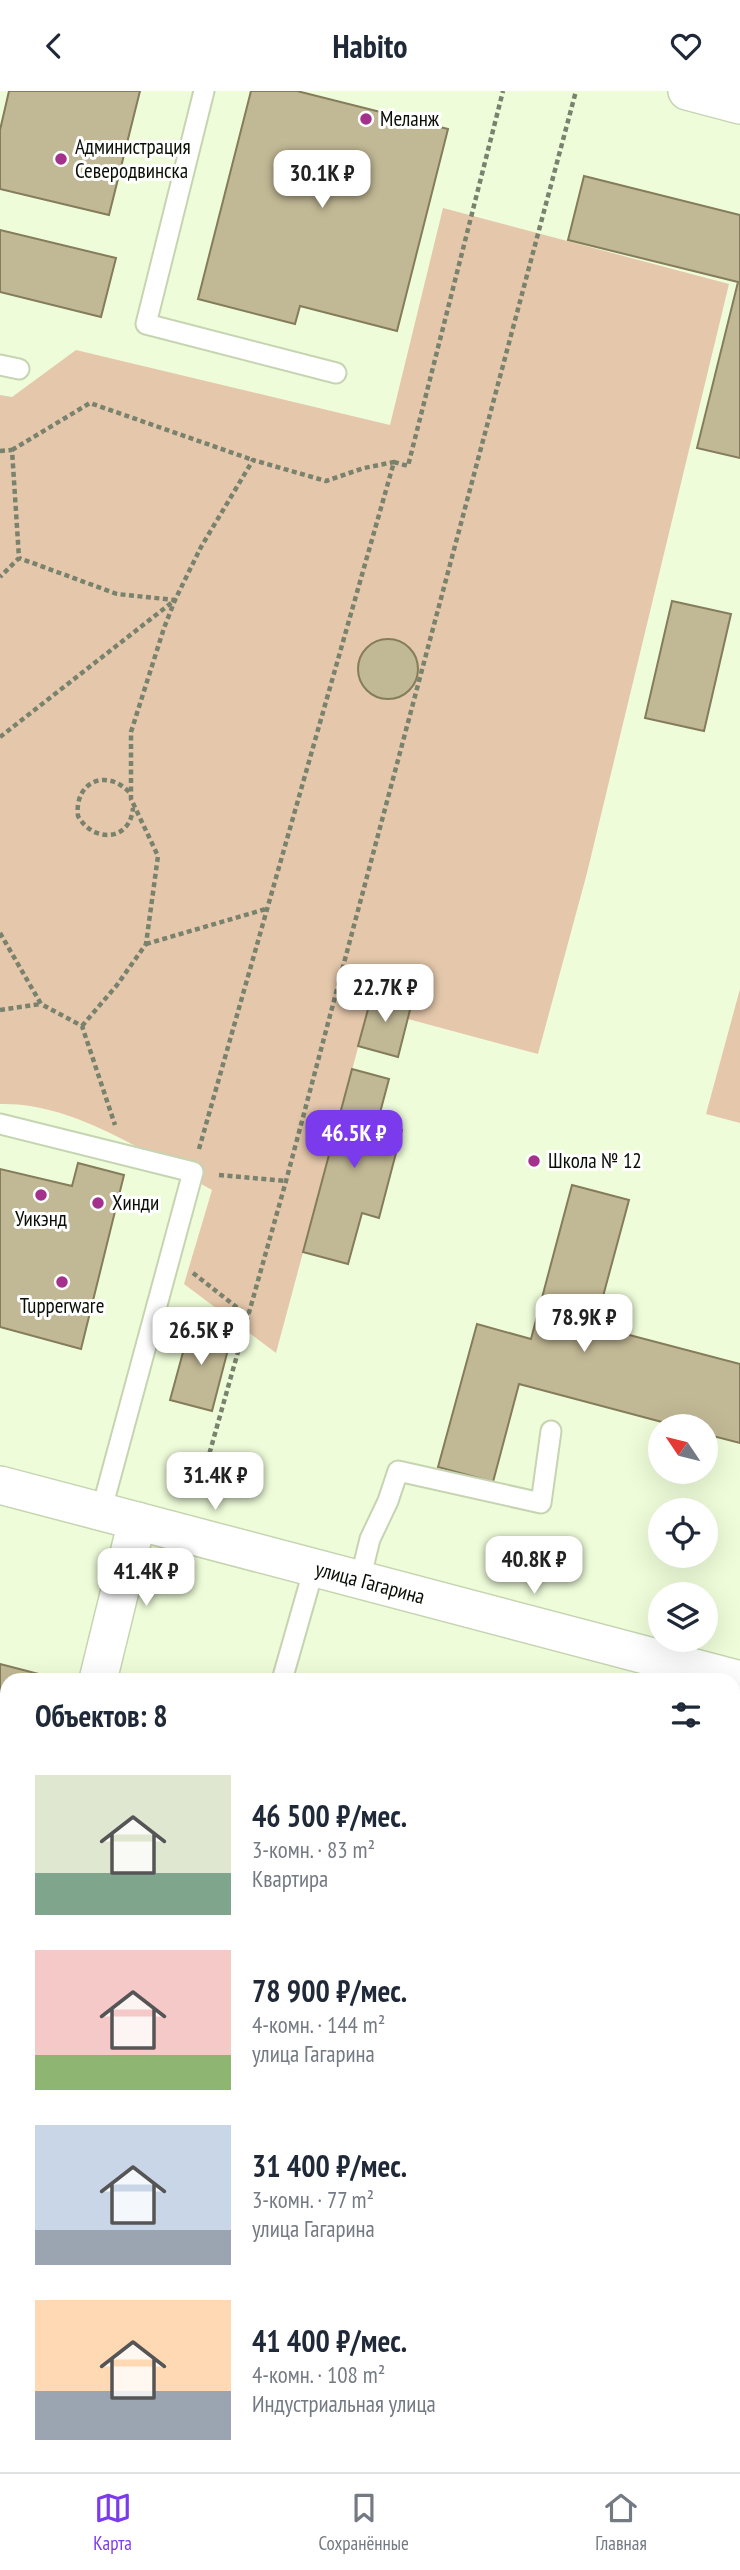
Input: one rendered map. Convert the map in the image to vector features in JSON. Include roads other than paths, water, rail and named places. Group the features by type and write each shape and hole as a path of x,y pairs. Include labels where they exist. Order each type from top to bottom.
{"street":[{"path":"687,91 740,105"},
{"name":"улица Гагарина","path":"0,1485 713,1673"},
{"path":"100,1673 136,1521"}],"lane":[{"path":"204,91 146,324 336,373"},
{"path":"0,1124 192,1172 101,1512"},
{"path":"360,1580 370,1539 388,1501 398,1471 541,1503 551,1431"},
{"path":"284,1673 314,1568"}],"place":[{"name":"Меланж","path":"366,119"},
{"name":"Администрация Северодвинска","path":"61,159"},
{"name":"Школа № 12","path":"534,1161"},
{"name":"Уикэнд","path":"41,1195"},
{"name":"Хинди","path":"98,1203"},
{"name":"Tupperware","path":"62,1282"}]}
